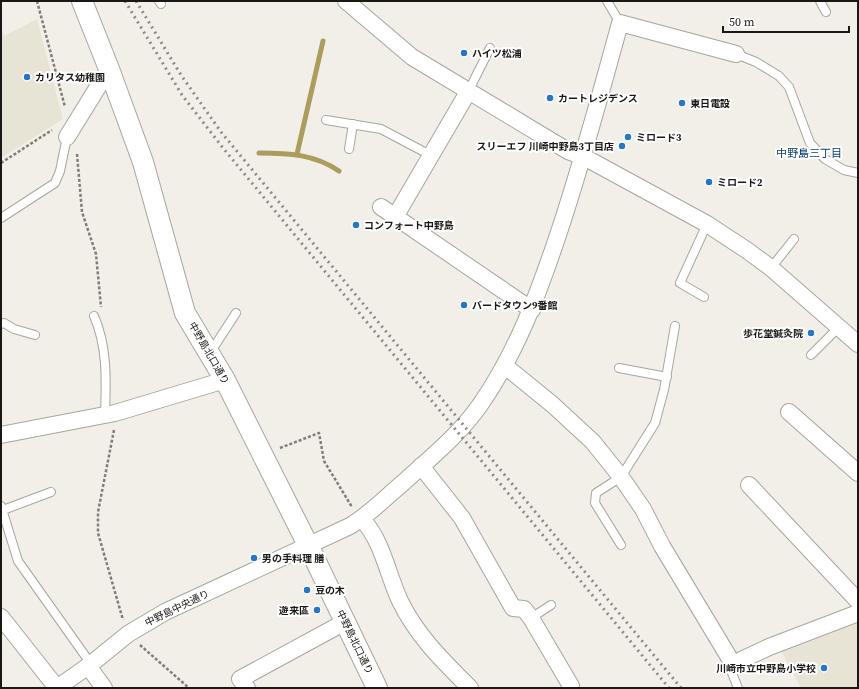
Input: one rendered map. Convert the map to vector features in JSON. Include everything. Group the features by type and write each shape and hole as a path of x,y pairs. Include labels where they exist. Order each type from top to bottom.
{"street":[{"name":"中野島北口通り","path":"82,1 143,162 185,313 225,380 309,547 377,688"},
{"path":"346,1 412,58 568,151 584,157 707,224 771,268 858,344"},
{"path":"620,23 736,54"},
{"name":"中野島中央通り","path":"57,688 128,634 166,612 309,547 362,519 464,425 480,406 505,366 532,310 584,157 620,23"},
{"path":"61,132 109,69"},
{"path":"395,217 468,92"},
{"path":"381,207 532,310"},
{"path":"505,366 553,405 593,442 621,477 643,509 662,546 733,664 769,647 858,613"},
{"path":"1,435 105,415 225,380"},
{"path":"789,412 858,474"},
{"path":"421,466 462,518 513,608 524,609 531,618 571,686 570,688"},
{"path":"749,485 858,601"},
{"path":"362,519 373,531 400,600 415,629 441,660 470,688"},
{"path":"1,617 57,688"},
{"path":"247,688 240,679 345,622"},
{"path":"89,665 104,688"}],"lane":[{"path":"607,1 620,23"},
{"path":"820,1 826,12"},
{"path":"468,92 490,48"},
{"path":"736,54 756,62 779,76 789,87 810,143 825,159 844,170 858,173"},
{"path":"326,120 381,129 432,156"},
{"path":"349,149 353,124"},
{"path":"1,218 55,183 60,170 61,132"},
{"path":"704,297 680,282 707,224"},
{"path":"771,268 794,239"},
{"path":"210,353 236,312"},
{"path":"94,316 103,347 106,370 105,415"},
{"path":"1,324 4,323 14,329 35,335"},
{"path":"621,545 595,503 596,493 621,477 655,423 667,377 676,326"},
{"path":"811,354 839,327"},
{"path":"619,368 667,377"},
{"path":"51,492 2,508 10,542 18,561 89,665"},
{"path":"531,618 552,605"},
{"path":"733,664 732,673 738,688"}],"path":[{"path":"1,164 61,132"},
{"path":"262,454 319,432 324,461 347,500 362,519"},
{"path":"128,634 189,688"}],"shaded area":[{"name":"カリタス幼稚園","path":"37,19 63,119 1,158 1,29 4,36"},
{"name":"川崎市立中野島小学校","path":"858,620 858,688 801,688 780,649"}],"waterway":[{"path":"297,154 323,41"},
{"path":"259,153 280,153 310,158 330,165 339,171"}],"railway":[{"path":"125,1 182,95 223,148 669,688"},
{"path":"136,1 181,75 221,132 681,688"}],"place":[{"name":"ハイツ松浦","path":"464,53"},
{"name":"カリタス幼稚園","path":"27,77"},
{"name":"カートレジデンス","path":"550,98"},
{"name":"東日電設","path":"682,103"},
{"name":"ミロード3","path":"628,137"},
{"name":"スリーエフ 川崎中野島3丁目店","path":"622,146"},
{"name":"ミロード2","path":"709,182"},
{"name":"コンフォート中野島","path":"356,225"},
{"name":"バードタウン9番館","path":"464,305"},
{"name":"歩花堂鍼灸院","path":"811,333"},
{"name":"男の手料理 膳","path":"254,558"},
{"name":"豆の木","path":"307,590"},
{"name":"遊来區","path":"317,610"},
{"name":"川崎市立中野島小学校","path":"824,668"}],"district":[{"name":"中野島三丁目","path":"809,153"}]}
